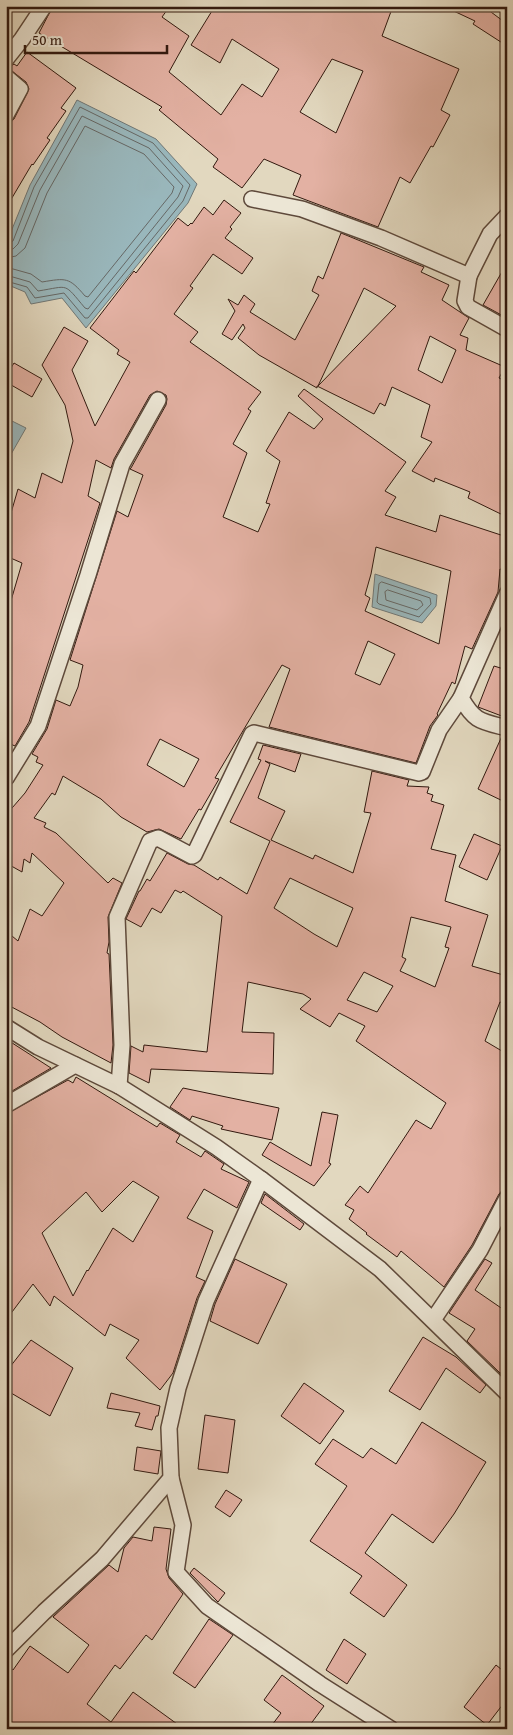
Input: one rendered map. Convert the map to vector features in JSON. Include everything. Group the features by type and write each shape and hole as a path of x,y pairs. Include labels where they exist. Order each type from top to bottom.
{"street":[{"path":"6,59 44,6"},
{"path":"6,77 20,89 6,115"},
{"path":"252,199 302,209 381,238 469,276"},
{"path":"507,216 490,234 469,276 465,301 468,307 507,329"},
{"path":"6,778 38,726 88,575 122,464 158,400"},
{"path":"119,1086 122,1045 117,917 150,841 158,838 192,856 194,855 249,736 254,732 419,773 422,772 439,730 461,698 507,594"},
{"path":"461,698 471,714 481,722 507,728"},
{"path":"6,1027 38,1047 119,1086 216,1147 261,1179 380,1269 507,1393"},
{"path":"6,1105 75,1065"},
{"path":"261,1179 206,1301 178,1388 169,1428 170,1478 183,1525 176,1572 207,1606 320,1684 391,1729"},
{"path":"433,1320 480,1250 507,1198"},
{"path":"8,1642 102,1559 170,1478"}],"water":[{"path":"77,100 156,139 197,184 188,203 86,328 62,298 31,304 25,292 6,284 6,244 30,185"},
{"path":"6,418 26,428 6,463"},
{"path":"375,574 437,595 436,606 422,623 372,607"}],"building":[{"path":"53,6 170,6 162,17 189,36 169,72 221,115 242,84 262,97 279,69 232,39 220,63 191,45 215,6 393,6 382,36 459,69 441,110 450,115 433,147 431,146 410,183 400,177 378,227 293,195 301,175 264,159 242,188 213,167 218,159 159,110 162,107 39,33","holes":["332,59 363,71 336,133 300,112"]},
{"path":"443,6 483,6 507,24 507,46 473,24 475,21"},
{"path":"27,52 76,88 61,108 66,111 47,138 50,140 32,164 6,208 6,124 14,119 29,89 26,82 8,68 14,64 17,66"},
{"path":"224,200 241,213 230,227 232,229 225,238 253,258 242,274 213,254 190,286 193,288 174,314 198,332 190,342 261,392 248,409 251,411 233,444 247,453 223,517 258,532 270,504 266,503 280,461 266,451 289,412 314,429 323,419 298,396 304,389 406,462 385,491 396,497 385,515 436,532 440,515 507,537 507,571 500,569 498,592 472,649 465,646 455,684 452,682 438,715 430,726 416,763 269,727 290,669 282,665 215,778 219,779 181,839 159,829 147,832 121,817 101,799 63,776 55,795 52,793 34,818 46,823 44,827 56,833 108,883 113,878 122,883 108,917 109,942 107,953 109,954 113,1045 111,1063 6,1004 6,931 18,941 30,909 42,916 64,883 32,853 30,863 24,859 22,872 6,863 6,815 25,793 43,765 36,762 38,757 32,754 47,729 56,700 70,706 78,687 83,665 70,660 117,511 128,517 143,475 130,469 166,405 166,395 157,391 150,395 114,459 111,468 96,460 88,496 100,503 29,722 15,746 6,742 6,603 10,604 22,563 6,556 6,511 11,513 18,489 35,498 42,473 62,483 73,441 65,405 42,365 64,327 88,341 72,370 95,426 130,362 117,354 119,350 90,328 134,271 136,273 178,218 188,226 192,224 204,207 213,215","holes":["376,547 451,571 439,644 365,611 370,598 365,595","368,641 395,654 380,685 355,674","160,739 199,759 184,787 147,765"]},
{"path":"341,233 424,267 421,272 449,285 442,300 469,318 460,335 468,338 466,350 505,367 499,378 507,382 507,517 468,498 470,492 435,478 434,482 412,471 432,442 421,437 430,405 392,387 385,406 380,403 374,414 317,386 317,388 259,355 238,338 245,328 243,324 232,340 222,334 235,311 228,299 238,305 244,295 255,304 250,312 295,340 319,295 312,291 318,276 323,279","holes":["364,288 396,306 318,386","430,336 456,350 442,383 418,370"]},
{"path":"507,263 507,318 483,305"},
{"path":"14,363 42,379 32,397 6,382 6,376"},
{"path":"494,666 507,670 507,718 478,707"},
{"path":"502,736 507,737 507,803 478,789"},
{"path":"263,745 301,754 295,772 265,761 270,764 258,798 285,811 271,840 313,859 315,855 353,873 371,813 364,812 372,771 409,780 407,786 429,787 427,793 433,795 431,801 444,805 431,849 456,855 445,901 488,915 472,966 507,976 507,1004 500,1002 485,1041 507,1054 507,1185 499,1194 472,1245 444,1287 401,1251 397,1257 349,1219 354,1210 345,1205 360,1186 368,1193 416,1120 431,1129 446,1103 356,1041 365,1026 339,1013 330,1027 300,1009 311,999 303,994 248,982 242,1032 274,1033 273,1074 151,1069 149,1083 129,1073 131,1046 143,1052 144,1045 207,1052 222,916 183,891 181,893 175,890 161,913 152,908 141,927 126,919 139,891 147,879 150,881 167,853 188,864 194,865 218,880 220,877 247,894 270,841 230,822 261,760 258,759","holes":["290,878 353,908 337,947 274,908","411,917 451,927 445,947 449,948 435,987 400,971 406,959 402,957","364,972 393,986 377,1012 347,1000"]},
{"path":"474,834 502,846 487,880 459,867"},
{"path":"6,1039 51,1068 7,1094 6,1094"},
{"path":"76,1077 157,1127 160,1123 180,1135 176,1142 201,1157 205,1151 224,1164 221,1169 249,1182 237,1208 204,1189 187,1218 213,1231 196,1277 205,1281 197,1298 173,1373 160,1390 126,1358 139,1340 110,1324 105,1336 54,1296 50,1306 33,1284 6,1320 6,1114 68,1080 73,1083","holes":["133,1181 159,1197 133,1242 113,1228 73,1296 42,1233 86,1192 102,1212"]},
{"path":"183,1088 279,1108 272,1140 221,1129 223,1126 192,1116 190,1120 170,1107"},
{"path":"322,1112 338,1115 329,1163 331,1164 314,1186 262,1155 270,1142 311,1166"},
{"path":"265,1194 304,1224 300,1230 261,1203"},
{"path":"235,1259 287,1284 258,1344 210,1321 215,1304"},
{"path":"485,1259 492,1263 475,1290 507,1312 507,1374 500,1373 467,1341 475,1329 449,1313"},
{"path":"423,1337 456,1357 486,1385 480,1393 446,1368 420,1410 389,1391"},
{"path":"31,1340 73,1368 50,1416 6,1390 6,1372"},
{"path":"304,1383 344,1411 320,1444 281,1416"},
{"path":"111,1393 160,1406 152,1430 135,1426 140,1413 107,1408"},
{"path":"205,1415 235,1420 228,1473 198,1469"},
{"path":"422,1422 486,1462 454,1514 433,1543 392,1514 365,1553 407,1585 384,1617 350,1593 362,1576 310,1541 347,1486 315,1464 333,1439 363,1458 371,1448 396,1464"},
{"path":"137,1447 161,1451 158,1474 134,1470"},
{"path":"226,1490 242,1500 230,1517 215,1507"},
{"path":"154,1527 171,1529 166,1569 169,1578 183,1594 152,1640 146,1635 120,1669 115,1665 87,1704 111,1722 133,1692 184,1729 14,1729 6,1723 6,1665 13,1670 30,1646 68,1673 89,1645 53,1617 109,1565 118,1572 124,1548 133,1537 152,1541"},
{"path":"194,1568 225,1593 218,1602 190,1573"},
{"path":"209,1619 233,1635 195,1688 173,1673"},
{"path":"344,1639 366,1654 347,1684 326,1670"},
{"path":"496,1665 507,1674 507,1699 487,1725 464,1707"},
{"path":"282,1675 324,1706 307,1729 269,1729 281,1713 264,1700"}]}
